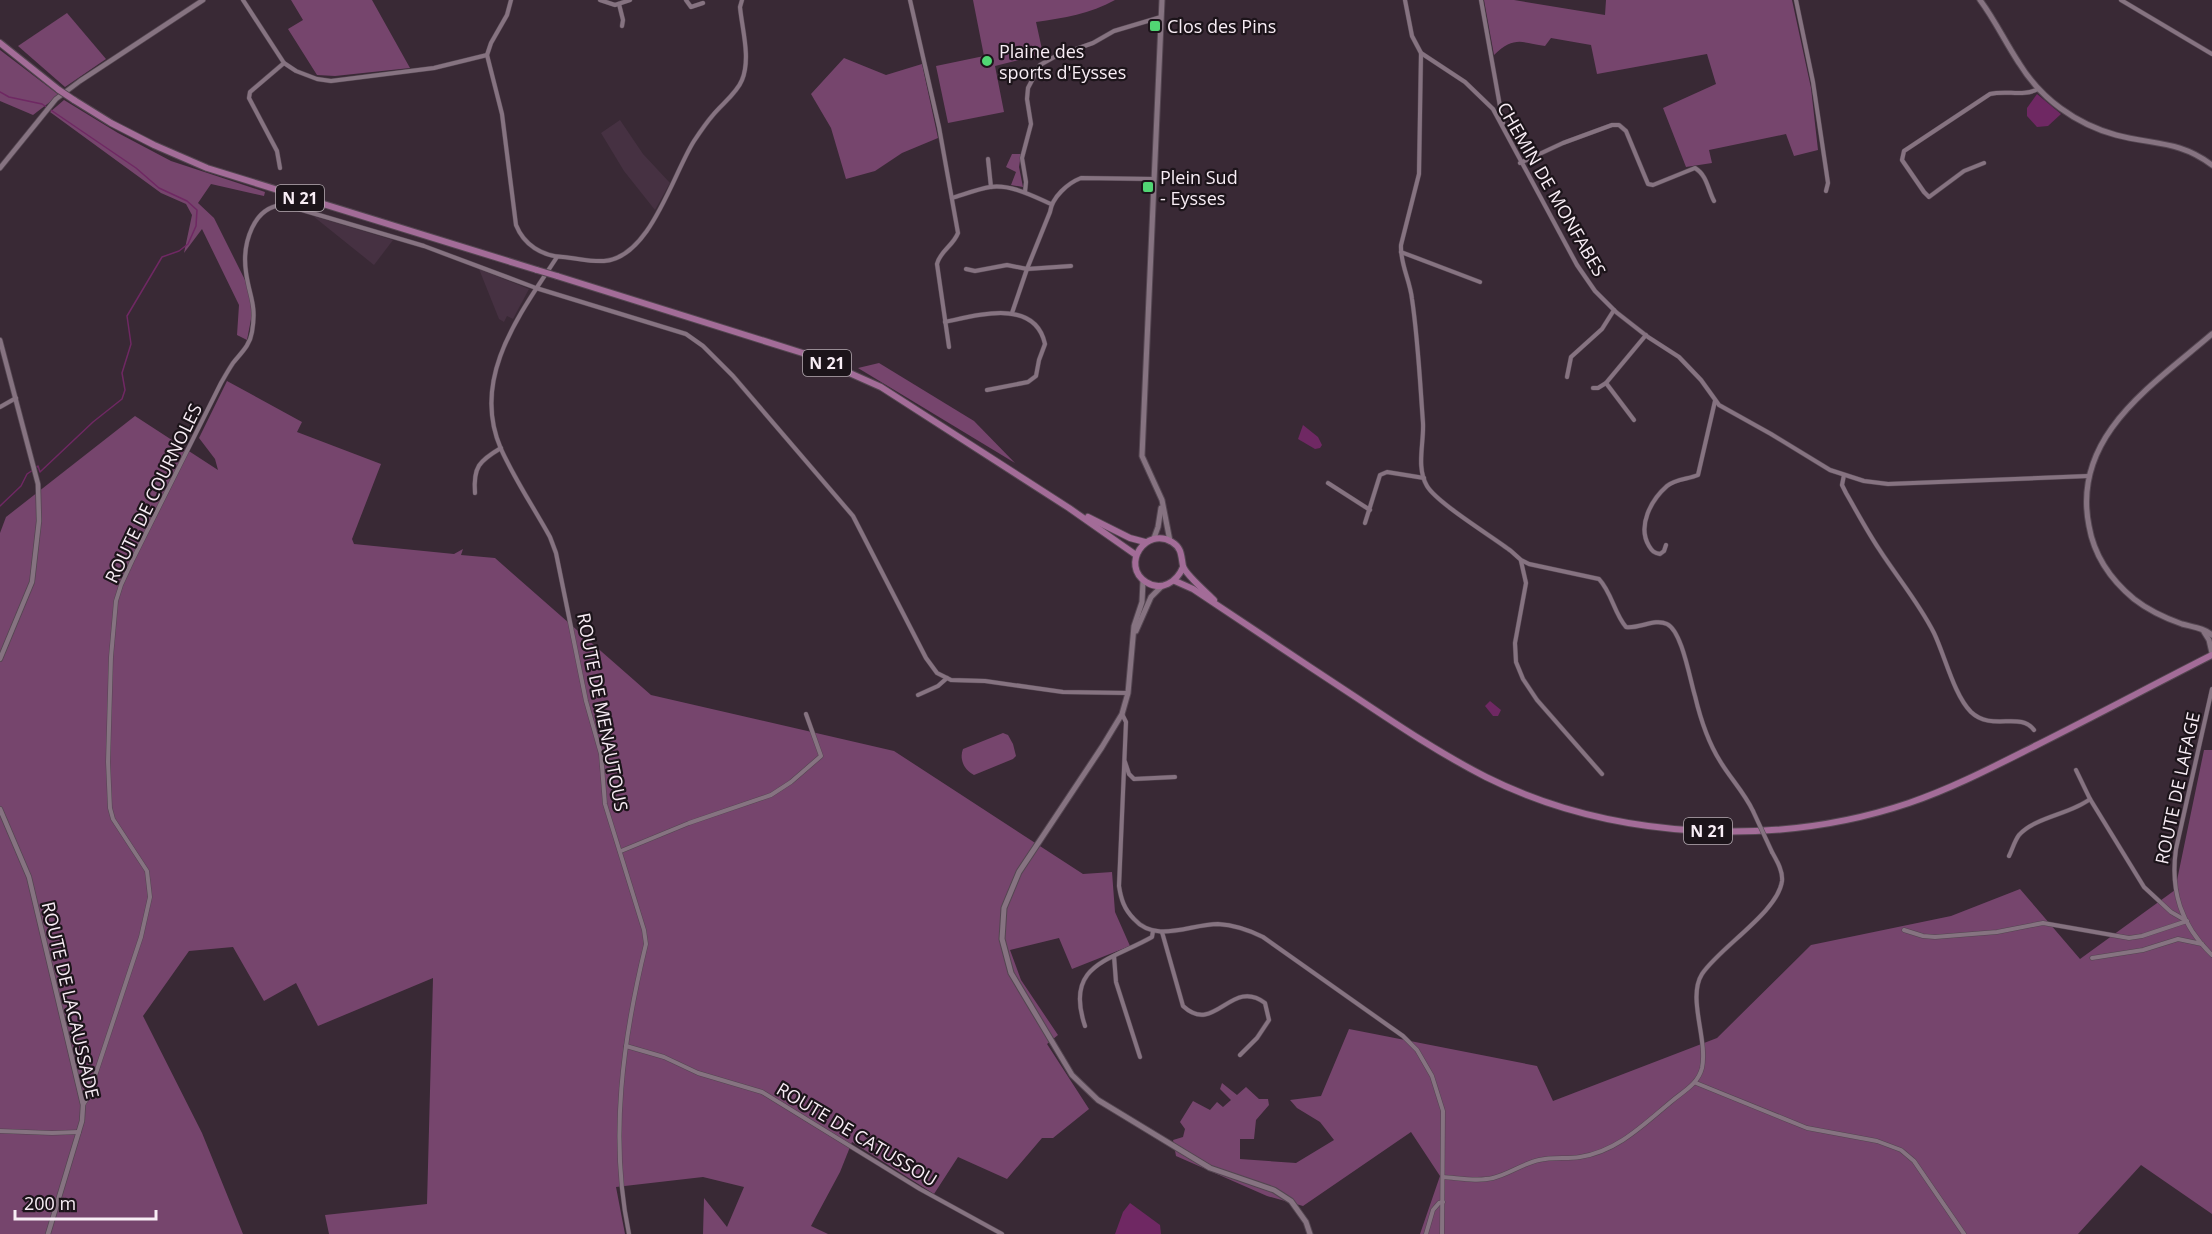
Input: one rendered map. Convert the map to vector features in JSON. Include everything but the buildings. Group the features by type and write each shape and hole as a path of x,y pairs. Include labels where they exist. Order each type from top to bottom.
{"main road":[{"path":"1161,0 1142,456 1161,500 1170,541"},
{"path":"1980,0 1992,16 2018,63 2038,89 2067,113 2118,136 2188,150 2212,165"},
{"name":"N 21","path":"0,43 74,100 137,136 207,168 809,355 881,387 1069,508 1136,555"},
{"path":"2212,334 2138,398 2110,428 2099,445 2088,476 2086,515 2097,553 2108,572 2134,599 2166,618 2212,634"},
{"path":"1154,538 1158,527 1161,500"},
{"name":"N 21","path":"1069,508 1130,538 1145,542"},
{"path":"1132,644 1151,597 1162,586 1175,580 1183,567 1181,552 1170,541 1154,538 1145,542 1136,555 1136,569 1143,580 1155,586 1162,586"},
{"name":"N 21","path":"1183,567 1224,609"},
{"path":"1143,580 1142,602 1134,626 1128,693 1122,714 1019,872 1004,908 1002,939 1011,973 1072,1075 1083,1088 1098,1100 1210,1168 1274,1190 1291,1202 1306,1222 1310,1234"},
{"name":"N 21","path":"1175,580 1224,609 1406,731 1488,777 1552,803 1593,815 1673,829 1712,832 1781,830 1820,825 1866,816 1908,803 1988,770 2212,654"},
{"path":"2201,629 2207,634 2212,654"}],"street":[{"path":"0,168 2,159 56,99 204,0"},
{"path":"243,0 284,63 308,76 331,81 434,68 487,55"},
{"path":"511,0 507,15 487,55 502,114 516,225 520,236 527,244 557,257 604,261 618,258 629,250 657,217 687,153 711,117 742,82 745,66 740,7 742,0"},
{"path":"600,0 609,4 630,0"},
{"path":"686,0 691,7 703,3"},
{"path":"910,0 925,61 958,233 951,246 940,254 937,264 949,347"},
{"path":"1405,0 1412,36 1421,53 1419,174 1401,252 1413,307 1423,426 1421,461 1428,488 1440,500 1521,560 1529,564 1599,579 1605,586 1621,622 1626,627 1634,628 1658,622 1668,624 1674,631 1682,649 1697,705 1718,758 1742,790 1753,811 1780,867 1782,881 1773,902 1701,975 1697,989 1697,1005 1704,1052 1702,1070 1696,1083 1629,1137 1605,1150 1579,1157 1538,1160 1482,1180 1443,1177"},
{"path":"1481,0 1503,126"},
{"path":"1796,0 1813,82 1828,183 1826,191"},
{"path":"2121,0 2212,54"},
{"path":"618,4 623,20 621,26"},
{"path":"1025,192 1026,182 1022,158 1031,124 1027,99 1028,88 1040,66 1056,56 1093,43 1114,31 1161,17"},
{"name":"CHEMIN DE MONFABES","path":"1421,53 1465,82 1493,109 1520,163 1577,265 1595,291 1646,336 1679,357 1701,380 1719,405 1730,412 1830,470 1887,484 2088,476"},
{"path":"280,168 277,151 249,98 250,92 284,63"},
{"path":"1984,163 1964,171 1929,197 1902,160 1902,155 1904,151 1990,94 2000,92 2028,94 2038,89"},
{"path":"1520,163 1563,143 1612,125 1619,125 1626,131 1648,184 1653,185 1695,168 1701,171 1714,201"},
{"path":"988,159 991,187"},
{"path":"1012,313 1051,204 1066,187 1081,178 1154,179"},
{"path":"952,198 991,187 1009,188 1025,192 1051,204"},
{"name":"ROUTE DE COURNOLES","path":"83,1105 88,1097 138,946 150,897 147,871 141,859 118,829 110,808 108,762 111,657 116,601 133,559 221,383 232,364 250,343 255,308 246,263 251,229 266,209 274,205 285,205 424,246 536,288 686,334 703,346 733,376 853,516 926,658 937,673 947,678"},
{"path":"1401,252 1480,282"},
{"path":"1032,256 1035,263 1041,267"},
{"name":"ROUTE DE MENAUTOUS","path":"557,257 516,320 501,351 494,377 491,402 495,429 501,448 550,537 556,553 586,701 601,754 605,804 644,930 646,944 626,1046 620,1112 620,1172 629,1234"},
{"path":"966,270 975,271 1007,265 1027,269 1071,266"},
{"path":"1567,376 1571,357 1602,329 1614,310"},
{"path":"945,322 979,315 1012,313 1035,324 1044,338 1045,348 1039,360 1036,376 1028,382 987,390"},
{"path":"1593,388 1606,383 1646,336"},
{"path":"0,340 38,484 39,521 32,582 0,659"},
{"path":"1606,383 1634,420"},
{"path":"0,407 16,398"},
{"path":"1666,545 1660,554 1654,553 1650,548 1645,533 1646,518 1655,501 1669,484 1698,475 1715,400"},
{"path":"475,493 477,466 485,457 501,448"},
{"path":"1365,523 1380,475 1386,472 1424,478"},
{"path":"1844,475 1842,484 1846,493 1879,549 1934,633 1956,687 1971,712 1986,722 2019,721 2030,725 2034,730"},
{"path":"1328,483 1370,510"},
{"path":"1521,560 1526,583 1515,643 1516,662 1523,679 1537,700 1602,774"},
{"path":"918,695 938,686 947,678 985,681 1064,693 1128,693"},
{"name":"ROUTE DE LAFAGE","path":"2212,688 2173,871 2179,904 2187,921 2212,955"},
{"path":"621,851 781,789 820,759 821,756 806,714"},
{"path":"1122,714 1126,722 1119,886 1121,900 1129,914 1139,925 1153,931 1161,932 1218,924 1233,925 1263,937 1403,1036 1417,1050 1432,1076 1443,1111 1442,1234"},
{"path":"1124,762 1133,778 1175,777"},
{"path":"2076,770 2090,799 2144,887 2171,912 2187,921"},
{"path":"2009,856 2019,835 2032,826 2082,805 2090,799"},
{"name":"ROUTE DE LACAUSSADE","path":"0,809 29,877 83,1105 82,1121 48,1234"},
{"path":"1904,930 1935,937 1997,932 2043,923 2129,938 2187,921"},
{"path":"1085,1026 1080,1001 1082,982 1091,969 1152,937 1153,931"},
{"path":"1161,932 1183,1006 1188,1011 1200,1015 1210,1014 1238,997 1250,995 1265,1003 1269,1020 1257,1038 1240,1055"},
{"path":"2092,958 2143,950 2178,939 2202,944"},
{"path":"1114,956 1116,982 1140,1057"},
{"name":"ROUTE DE CATUSSOU","path":"626,1046 664,1057 707,1076 762,1092 920,1189 1002,1234"},
{"path":"1696,1083 1807,1128 1876,1141 1900,1150 1914,1161 1964,1234"},
{"path":"0,1131 79,1132"},
{"path":"1426,1234 1433,1210 1443,1202"}],"shaded area":[{"path":"291,0 372,0 410,68 335,76 317,75 288,29 303,20"},
{"name":"Plaine des sports d'Eysses","path":"973,0 1115,0 1086,12 1036,22 1043,54 995,66 1004,112 948,123 936,66 984,56"},
{"path":"1484,0 1514,0 1605,15 1606,0 1792,0 1811,88 1818,150 1794,156 1786,134 1709,150 1712,163 1686,167 1663,108 1716,84 1707,54 1597,74 1591,45 1551,38 1545,46 1524,42 1513,43 1494,55"},
{"path":"67,13 106,59 65,87 18,46"},
{"path":"0,50 59,95 33,115 0,101"},
{"path":"844,58 886,75 922,64 938,138 902,153 875,171 846,179 831,128 811,94"},
{"path":"2037,94 2061,114 2048,126 2037,127 2027,116 2027,108"},
{"path":"64,100 118,133 171,161 265,192 264,196 211,184 198,203 214,218 246,282 253,309 247,340 237,335 239,305 202,229 184,253 192,215 186,204 161,193 50,112"},
{"path":"620,120 643,154 670,183 655,210 624,171 601,133"},
{"path":"1012,154 1021,154 1019,167 1023,187 1011,185 1016,172 1006,167"},
{"path":"313,216 393,240 374,265"},
{"path":"479,269 529,289 513,319 507,316 504,322 499,319"},
{"path":"879,363 974,421 1015,463 858,368"},
{"path":"227,381 302,422 297,432 381,464 352,539 354,544 454,554 463,549 461,555 495,558 651,695 894,751 1083,874 1112,872 1115,912 1130,946 1072,969 1059,938 1010,950 1021,980 1058,1035 1047,1044 1089,1109 1053,1138 1042,1138 1007,1179 958,1157 934,1194 852,1142 840,1172 811,1226 828,1234 703,1234 704,1198 727,1227 744,1187 703,1177 616,1187 625,1234 329,1234 325,1215 427,1204 433,978 318,1026 296,983 264,1001 233,947 189,951 143,1016 202,1133 243,1234 0,1234 0,533 6,517 135,416 218,470 215,459 199,438"},
{"path":"1303,425 1318,437 1322,445 1320,448 1315,449 1298,439"},
{"path":"1490,701 1501,710 1498,716 1493,716 1485,706"},
{"path":"1003,733 1008,735 1016,756 974,775 963,764 963,749"},
{"path":"2204,750 2212,750 2212,1214 2141,1165 2078,1234 1420,1234 1440,1176 1411,1132 1303,1206 1267,1196 1176,1156 1173,1140 1183,1137 1185,1129 1180,1122 1193,1101 1210,1110 1217,1102 1223,1107 1231,1100 1220,1089 1222,1083 1237,1095 1246,1087 1259,1099 1268,1099 1269,1105 1256,1120 1254,1139 1240,1139 1240,1159 1296,1163 1334,1140 1320,1122 1297,1108 1290,1100 1321,1096 1349,1029 1537,1066 1553,1101 1717,1038 1811,945 1951,916 2020,889 2080,959 2175,890"},
{"path":"1130,1203 1160,1225 1161,1234 1115,1234 1123,1212"}],"waterway":[{"path":"0,92 9,97 42,104 136,168 159,188 187,201 197,210 196,226 188,244 179,251 162,257 127,316 131,344 122,373 125,390 122,399 93,422 40,472 37,467"},
{"path":"0,506 21,486 27,474 33,470"}],"place":[{"name":"Clos des Pins","path":"1155,26"},
{"name":"Plaine des sports d'Eysses","path":"987,61"},
{"name":"Plein Sud - Eysses","path":"1148,187"}]}
